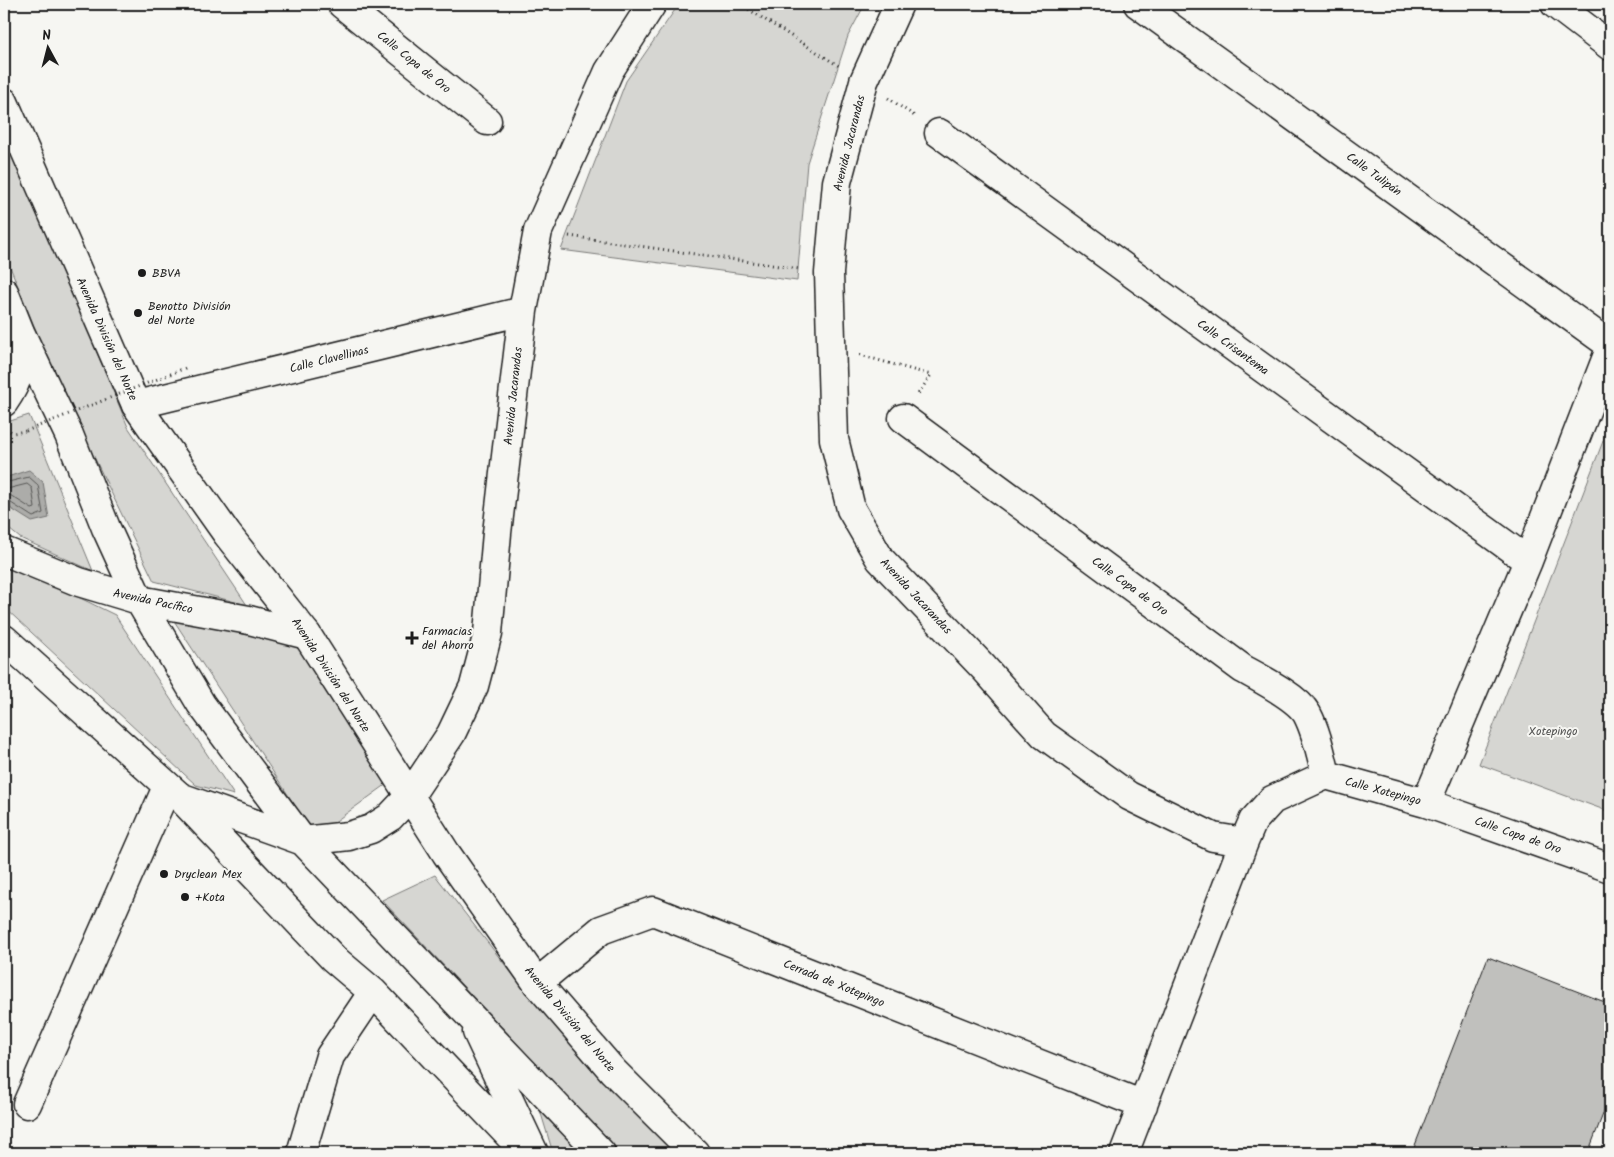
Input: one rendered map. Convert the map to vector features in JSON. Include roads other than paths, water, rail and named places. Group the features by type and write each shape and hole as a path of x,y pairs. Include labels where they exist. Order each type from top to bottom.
{"street":[{"name":"Calle Copa de Oro","path":"342,4 487,121"},
{"name":"Avenida Jacarandas","path":"303,841 349,836 371,829 390,817 409,796 451,734 474,686 488,633 497,533 523,311 538,231 609,71 652,4"},
{"name":"Avenida Jacarandas","path":"899,4 864,82 837,182 829,273 834,440 851,509 880,559 984,668 1044,736 1129,796 1213,837 1244,842"},
{"name":"Calle Tulipán","path":"1138,4 1610,347"},
{"path":"1556,4 1610,46"},
{"name":"Avenida División del Norte","path":"4,102 136,405 227,534 307,635 446,853 537,983 613,1071 695,1153"},
{"name":"Calle Crisantema","path":"939,133 1528,561"},
{"path":"4,292 20,332 69,435 106,528 139,600 201,704 303,841 601,1153"},
{"name":"Calle Clavellinas","path":"136,405 523,311"},
{"path":"4,402 12,390 19,372 23,352 20,332"},
{"name":"Calle Xotepingo","path":"1326,775 1426,803 1528,561 1610,347"},
{"name":"Calle Copa de Oro","path":"903,418 1243,669 1283,691 1306,713 1317,740 1326,775"},
{"name":"Avenida Pacífico","path":"4,551 79,582 139,600 249,620 307,635"},
{"path":"4,639 174,792 333,958 373,992 526,1153"},
{"path":"1124,1153 1253,821 1272,800 1326,775"},
{"path":"174,792 303,841"},
{"path":"27,1104 174,792"},
{"name":"Calle Copa de Oro","path":"1426,803 1610,868"},
{"name":"Cerrada de Xotepingo","path":"537,983 601,930 653,911 1142,1105"},
{"path":"301,1153 330,1056 373,992"},
{"path":"466,1010 534,1153"}],"water":[{"path":"29,470 43,482 49,518 32,522 5,505 4,478"}],"place":[{"name":"BBVA","path":"142,273"},
{"name":"Benotto División del Norte","path":"138,313"},
{"name":"Farmacias del Ahorro","path":"412,638"},
{"name":"Dryclean Mex","path":"164,874"},
{"name":"+Kota","path":"185,897"}],"park label":[{"name":"Xotepingo","path":"1553,731"}]}
